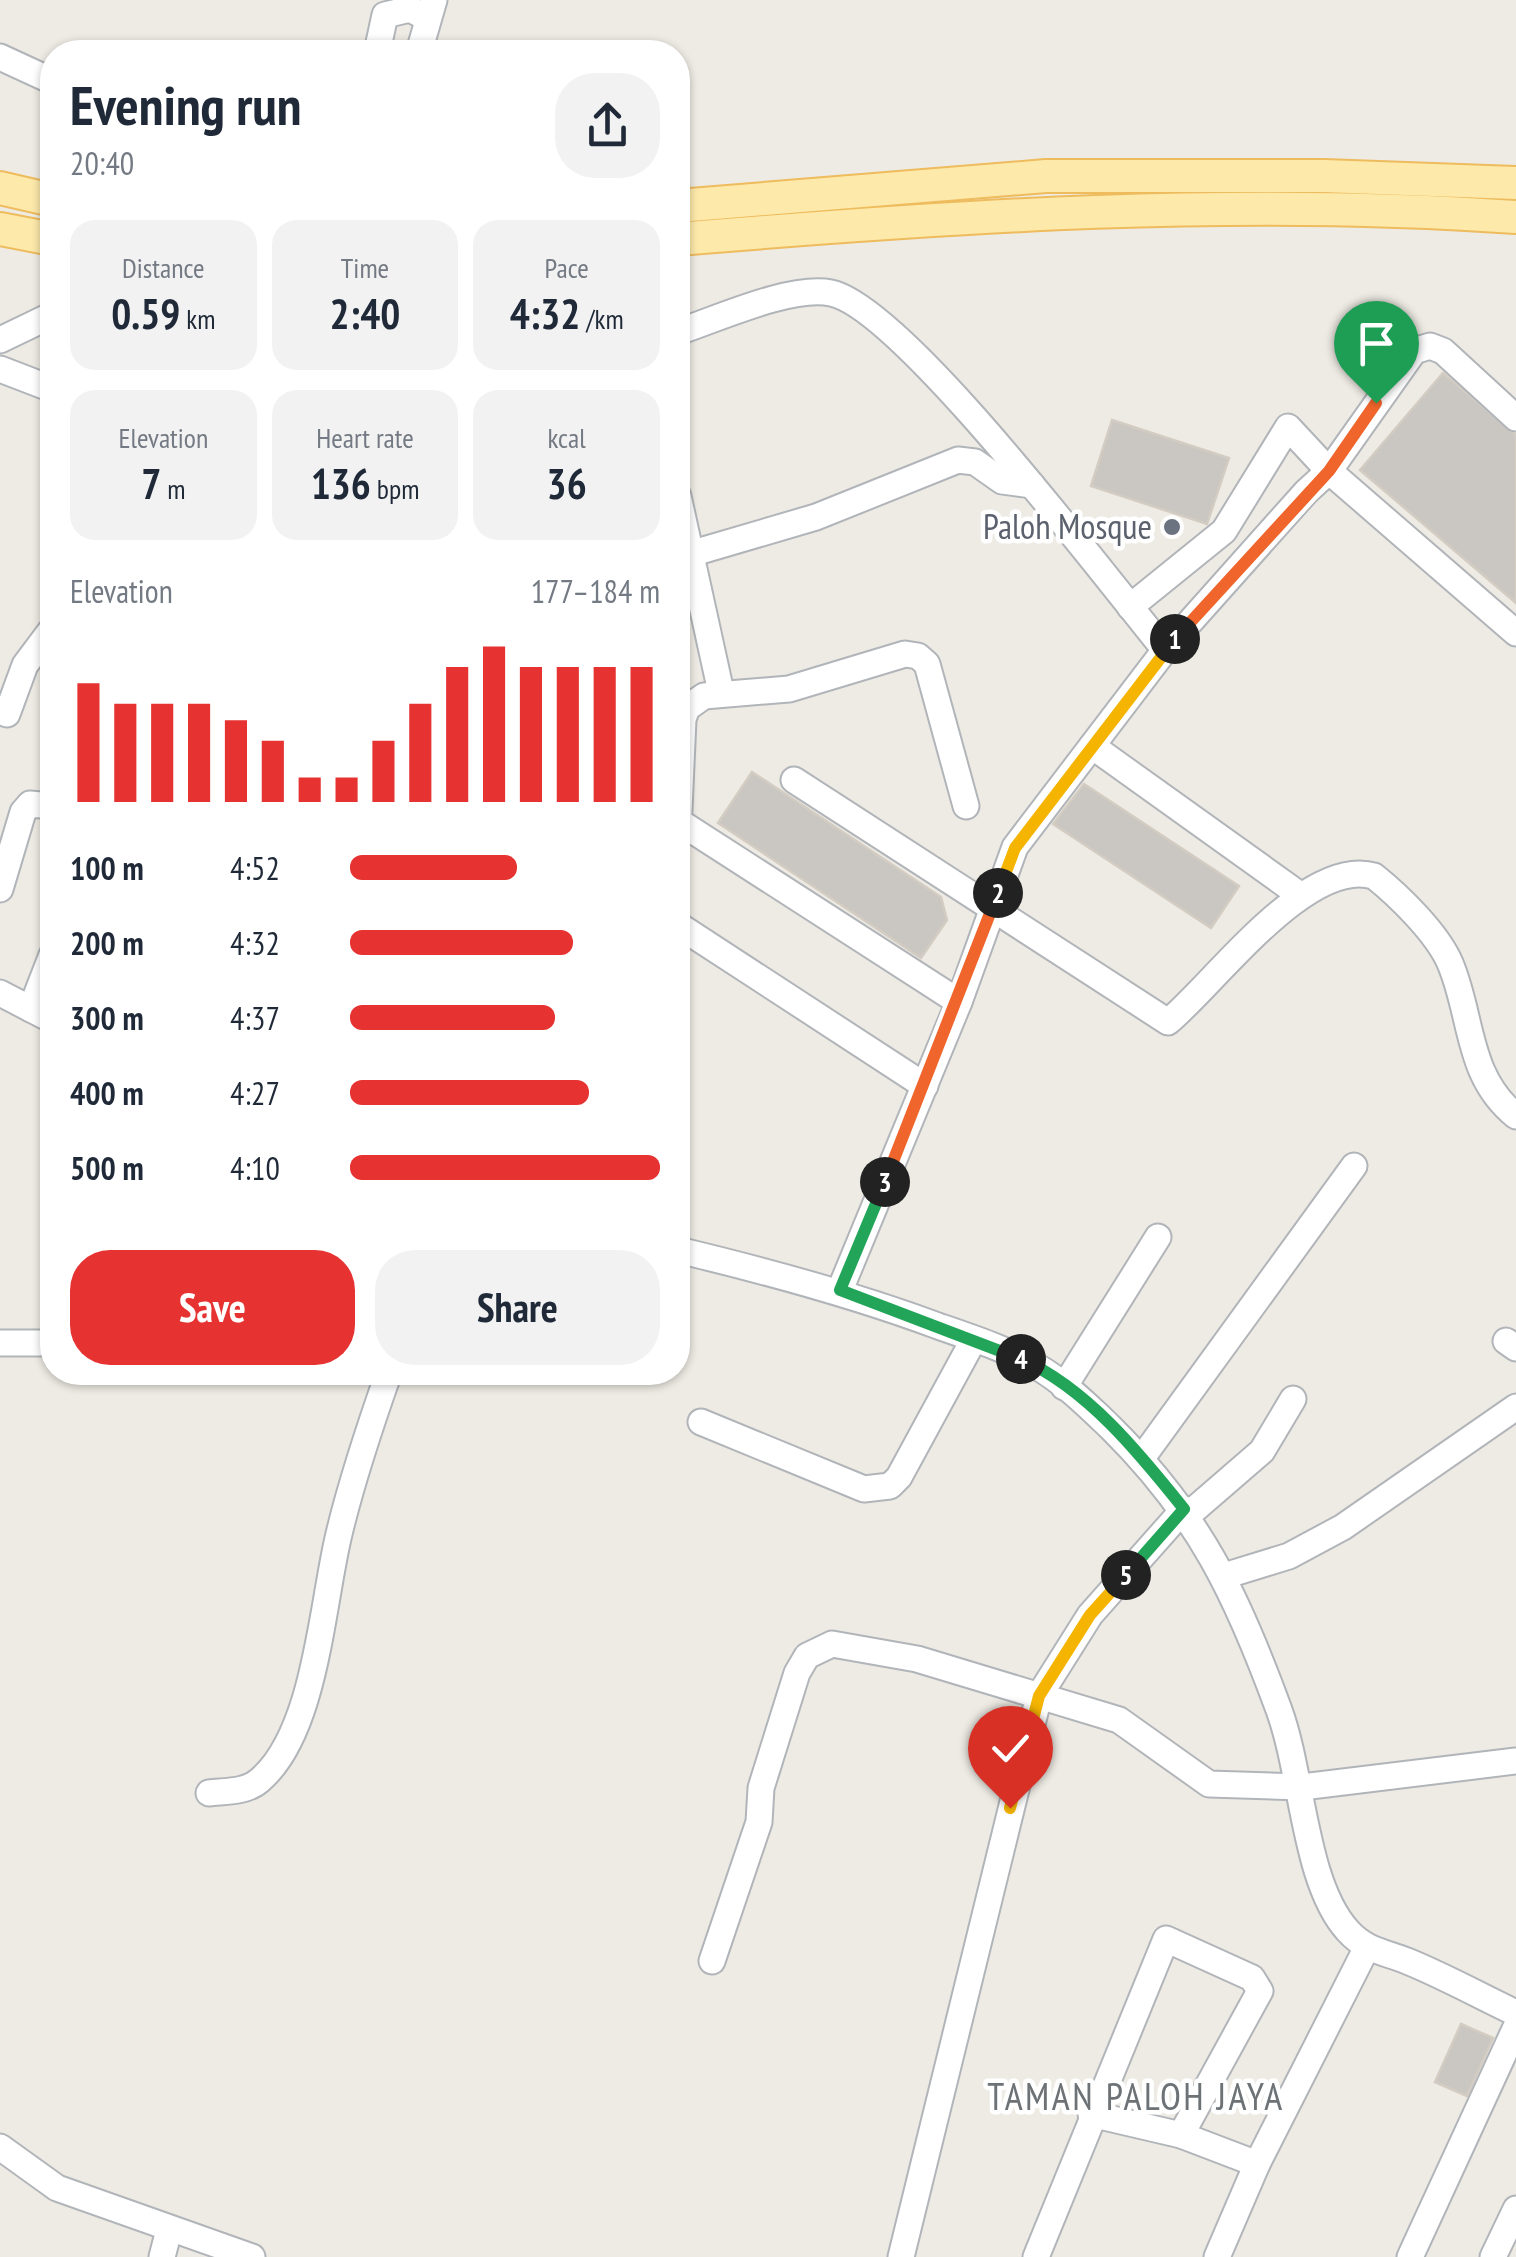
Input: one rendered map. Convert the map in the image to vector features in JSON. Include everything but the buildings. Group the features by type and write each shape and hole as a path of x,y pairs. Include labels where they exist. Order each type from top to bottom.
{"main road":[{"path":"690,205 1046,176 1324,176 1516,183"},
{"path":"0,188 40,197"},
{"path":"690,238 946,216 1091,211 1516,217"},
{"path":"0,228 40,236"}],"street":[{"path":"380,40 385,15 430,9 423,40"},
{"path":"0,57 40,75"},
{"path":"690,328 796,294 826,292 852,299 879,320 1032,485 1166,650"},
{"path":"0,340 40,321"},
{"path":"840,1290 959,1002 1015,848 1166,650 1329,471 1403,361 1414,351 1430,346 1443,351 1516,418"},
{"path":"0,369 40,384"},
{"path":"1130,607 1224,531 1288,427 1329,471 1516,633"},
{"path":"722,692 690,554 816,517 958,460 975,462 1002,481 1032,485"},
{"path":"8,714 25,665 40,645"},
{"path":"690,707 722,692 789,689 906,654 918,656 928,664 966,806"},
{"path":"1092,746 1300,894"},
{"path":"794,780 1168,1022 1300,894 1354,874 1374,876 1448,958 1481,1074 1500,1103 1516,1116"},
{"path":"0,890 23,812 30,804 40,805"},
{"path":"690,829 959,1002"},
{"path":"690,934 925,1086"},
{"path":"0,993 40,1013"},
{"path":"1142,1458 1354,1166"},
{"path":"1064,1387 1158,1237"},
{"path":"690,1253 840,1290 974,1338 1036,1366 1142,1458 1186,1512 1224,1576 1280,1711 1302,1787 1314,1868 1327,1900 1346,1929 1366,1948 1406,1961 1516,2012"},
{"path":"701,1422 864,1489 878,1490 898,1477 974,1338"},
{"path":"0,1344 40,1343"},
{"path":"209,1793 248,1788 262,1779 290,1742 317,1646 340,1530 385,1385"},
{"path":"901,2257 1039,1696 1090,1615 1186,1512 1262,1451 1292,1399"},
{"path":"1224,1576 1289,1556 1343,1527 1516,1407"},
{"path":"712,1961 759,1822 762,1788 792,1690 807,1656 818,1648 848,1645 931,1662 1119,1720 1209,1784 1302,1787 1516,1761"},
{"path":"1036,2257 1091,2114 1166,1939 1252,1978 1260,1991 1181,2135"},
{"path":"1217,2257 1258,2164 1366,1948"},
{"path":"1410,2257 1516,2027"},
{"path":"1091,2114 1181,2135 1258,2164"},
{"path":"0,2147 57,2188 252,2257"},
{"path":"1493,2257 1516,2209"},
{"path":"162,2257 169,2230"}],"place":[{"name":"Paloh Mosque","path":"1172,527"}],"district":[{"name":"TAMAN PALOH JAYA","path":"1136,2097"}],"route":[{"path":"1010,1808 1039,1696 1090,1615 1184,1509 1142,1458 1083,1400 1036,1366 974,1338 840,1290 959,1002 1015,848 1166,650 1329,471 1376,403"}]}
